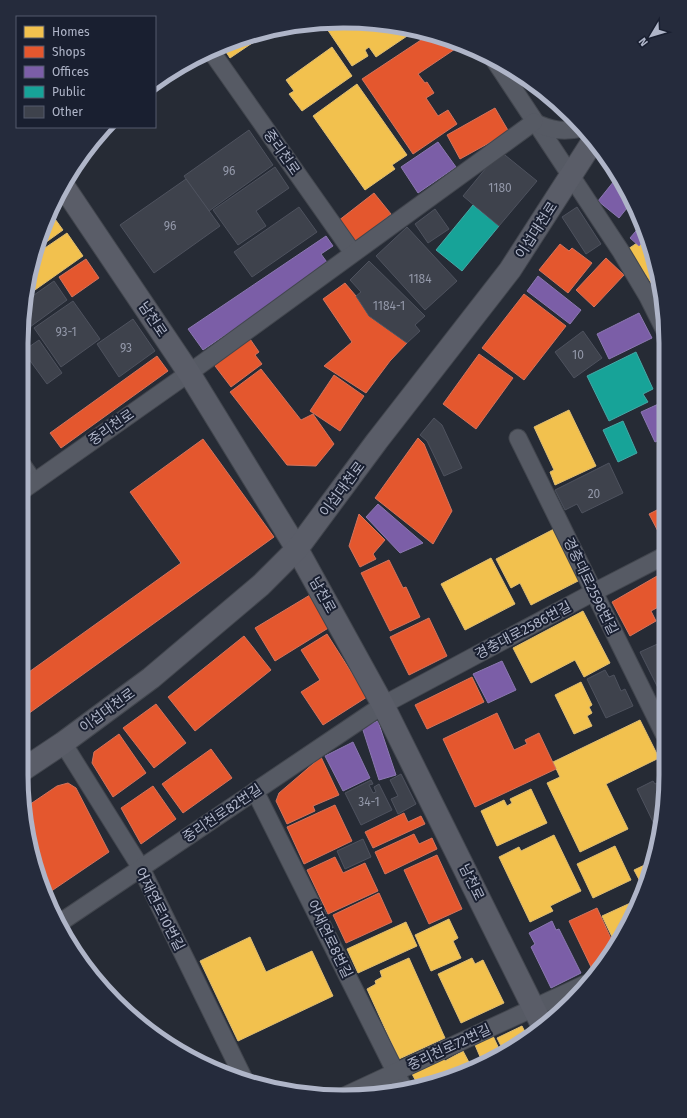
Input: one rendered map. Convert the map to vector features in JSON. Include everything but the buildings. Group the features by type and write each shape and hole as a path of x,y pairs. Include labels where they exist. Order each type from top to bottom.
{"street":[{"name":"중리천로","path":"215,56 353,253"},
{"path":"501,70 631,268 657,316"},
{"path":"189,373 534,122"},
{"path":"534,122 545,128 556,130 570,131 576,130"},
{"name":"이섭대천로","path":"28,766 63,743 150,678 261,585 297,549 377,441 510,270 590,146"},
{"name":"남천로","path":"67,192 189,373 297,549 383,705 538,1016"},
{"name":"중리천로","path":"28,486 189,373"},
{"name":"경충대로2598번길","path":"518,438 659,724"},
{"name":"경충대로2586번길","path":"383,705 659,559"},
{"name":"중리천로82번길","path":"64,920 383,705"},
{"name":"어재연로10번길","path":"63,743 141,868 241,1073"},
{"name":"어재연로8번길","path":"255,791 402,1084"},
{"path":"538,1016 571,993"},
{"name":"중리천로72번길","path":"359,1089 396,1072 538,1016"}]}
